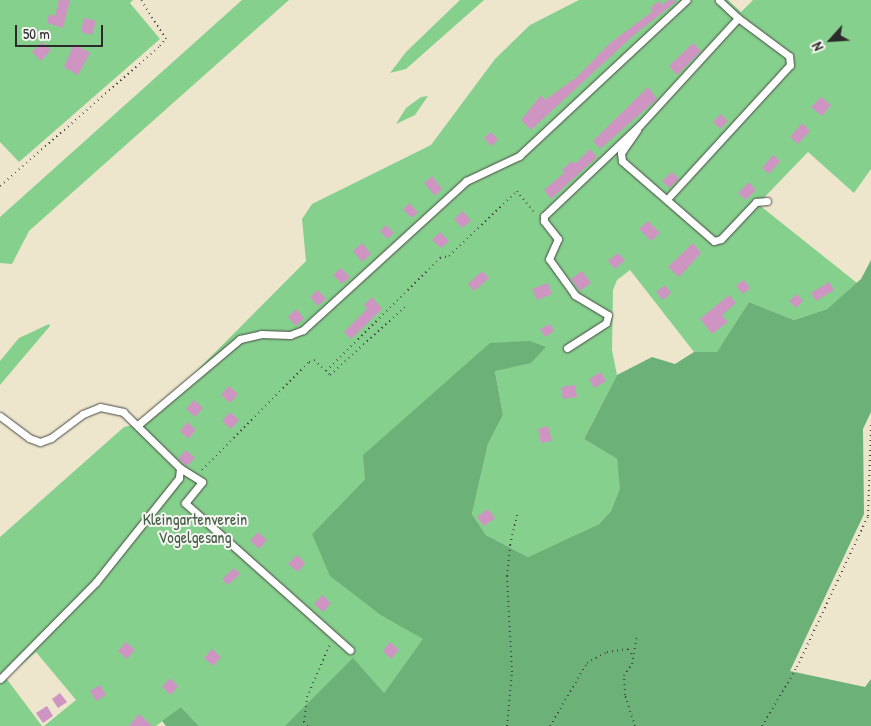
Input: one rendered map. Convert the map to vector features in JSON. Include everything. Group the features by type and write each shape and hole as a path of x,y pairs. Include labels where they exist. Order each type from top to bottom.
{"lane":[{"path":"139,424 240,338 262,334 290,335 303,330 466,181 518,156 686,0"},
{"path":"668,198 790,65 788,56 738,18 719,0"},
{"path":"567,348 606,323 608,315 575,295 549,259 549,252 558,239 544,221 544,216 640,125 738,18"},
{"path":"640,125 621,153 622,161 668,198 714,241 721,239 756,202 767,201"},
{"path":"0,416 29,438 40,442 51,438 83,414 100,407 123,412 139,424 180,468 202,482 185,503 350,650"},
{"path":"0,679 96,582 179,478 180,468"}],"path":[{"path":"0,186 160,46 166,38 141,0"},
{"path":"326,371 440,258 449,256 517,191 536,215 544,216"},
{"path":"195,477 309,362 314,360 330,375 406,306"},
{"path":"762,726 797,667 868,516 871,424"},
{"path":"507,726 512,672 507,576 517,514"},
{"path":"303,726 308,697 334,635"},
{"path":"635,726 625,695 624,676 634,657 637,636"},
{"path":"550,726 587,663 607,652 628,649 634,657"},
{"path":"304,722 308,726"}],"green space":[{"path":"0,0 133,0 130,3 160,39 19,162 0,142"},
{"path":"242,0 289,0 29,231 12,264 0,263 0,217"},
{"path":"460,0 484,0 406,69 390,73 406,52"},
{"name":"Kleingartenverein Vogelgesang","path":"579,0 728,0 741,12 753,0 871,0 871,169 854,193 808,152 758,204 857,283 827,309 794,320 749,302 717,353 694,352 630,270 617,280 613,290 612,350 617,375 584,439 617,459 621,489 611,511 599,524 528,557 486,535 472,514 488,444 503,415 495,371 530,341 365,479 312,534 382,616 424,639 384,693 294,719 285,726 199,726 181,707 156,726 44,726 76,700 36,652 6,678 42,726 0,726 0,537 124,427 146,422 306,261 302,219 312,204 431,145 495,59 530,25"},
{"path":"428,96 415,115 396,124 406,108 421,97"},
{"path":"871,260 871,412 863,429 864,514 790,671 865,687 871,679 871,726 285,726 353,658 384,693 423,639 382,616 330,576 312,534 365,479 363,455 490,343 530,341 546,347 531,363 495,371 503,415 488,444 472,514 486,535 528,557 599,524 611,511 620,489 617,459 584,439 617,375 652,357 675,364 694,352 717,352 749,302 794,320 827,309 861,279"},
{"path":"49,324 50,326 0,385 0,361 19,338"},
{"path":"181,707 199,726 166,726 162,721"}],"building":[{"path":"59,0 70,0 63,28 47,23 49,14 55,16"},
{"path":"669,0 677,1 634,35 531,130 521,120 541,95 545,100 577,77 610,43 653,11 650,8 659,1 662,5"},
{"path":"84,18 96,21 92,35 81,32"},
{"path":"42,42 51,50 41,61 32,52"},
{"path":"693,43 701,51 677,75 669,66"},
{"path":"74,44 90,53 78,75 64,67"},
{"path":"648,87 657,99 600,149 593,141"},
{"path":"821,97 831,105 822,116 811,107"},
{"path":"720,114 728,121 720,129 713,122"},
{"path":"802,123 810,131 798,144 790,137"},
{"path":"491,132 498,140 491,146 484,138"},
{"path":"590,149 597,157 551,199 544,190 564,173 562,170 572,161 575,164"},
{"path":"773,155 780,161 769,174 762,168"},
{"path":"672,172 679,179 669,188 662,181"},
{"path":"432,176 442,189 435,196 424,183"},
{"path":"749,182 756,190 746,200 738,193"},
{"path":"409,203 418,212 412,218 403,210"},
{"path":"463,211 471,221 462,228 454,219"},
{"path":"648,221 660,233 651,241 639,229"},
{"path":"386,225 394,233 387,239 380,231"},
{"path":"440,232 449,241 441,248 432,240"},
{"path":"362,243 371,254 362,262 353,251"},
{"path":"693,243 701,253 679,277 668,267"},
{"path":"618,253 625,260 615,269 608,261"},
{"path":"341,268 350,277 342,284 333,275"},
{"path":"482,271 489,278 474,291 468,284"},
{"path":"582,271 591,283 580,291 571,279"},
{"path":"744,280 750,288 743,294 736,286"},
{"path":"829,282 834,290 816,301 811,293"},
{"path":"548,283 552,294 537,300 532,289"},
{"path":"665,285 671,293 663,300 656,292"},
{"path":"318,290 326,299 318,306 310,297"},
{"path":"797,294 803,301 796,308 789,301"},
{"path":"729,295 736,303 722,315 728,322 712,334 700,319"},
{"path":"372,297 382,309 351,339 344,332 367,309 364,305"},
{"path":"296,309 304,318 296,326 288,317"},
{"path":"550,324 554,331 545,337 540,329"},
{"path":"601,372 606,381 594,388 589,379"},
{"path":"575,385 577,397 563,399 561,387"},
{"path":"229,386 238,394 230,403 221,395"},
{"path":"194,400 203,408 195,417 186,409"},
{"path":"230,412 239,420 231,429 222,421"},
{"path":"187,422 196,430 188,439 180,431"},
{"path":"548,426 552,441 541,443 538,429"},
{"path":"186,450 195,458 187,466 178,459"},
{"path":"488,509 495,518 484,526 477,517"},
{"path":"258,532 267,540 259,549 250,541"},
{"path":"297,555 305,563 298,572 288,564"},
{"path":"234,568 240,574 228,585 222,579"},
{"path":"322,595 331,603 323,612 314,604"},
{"path":"126,642 135,650 127,659 118,651"},
{"path":"390,642 399,650 391,659 383,651"},
{"path":"212,649 221,657 213,666 204,658"},
{"path":"170,678 178,686 171,695 162,687"},
{"path":"100,685 106,695 96,701 90,691"},
{"path":"60,693 67,702 58,708 52,699"},
{"path":"47,706 53,716 43,723 36,713"},
{"path":"139,714 152,726 129,726"}]}
